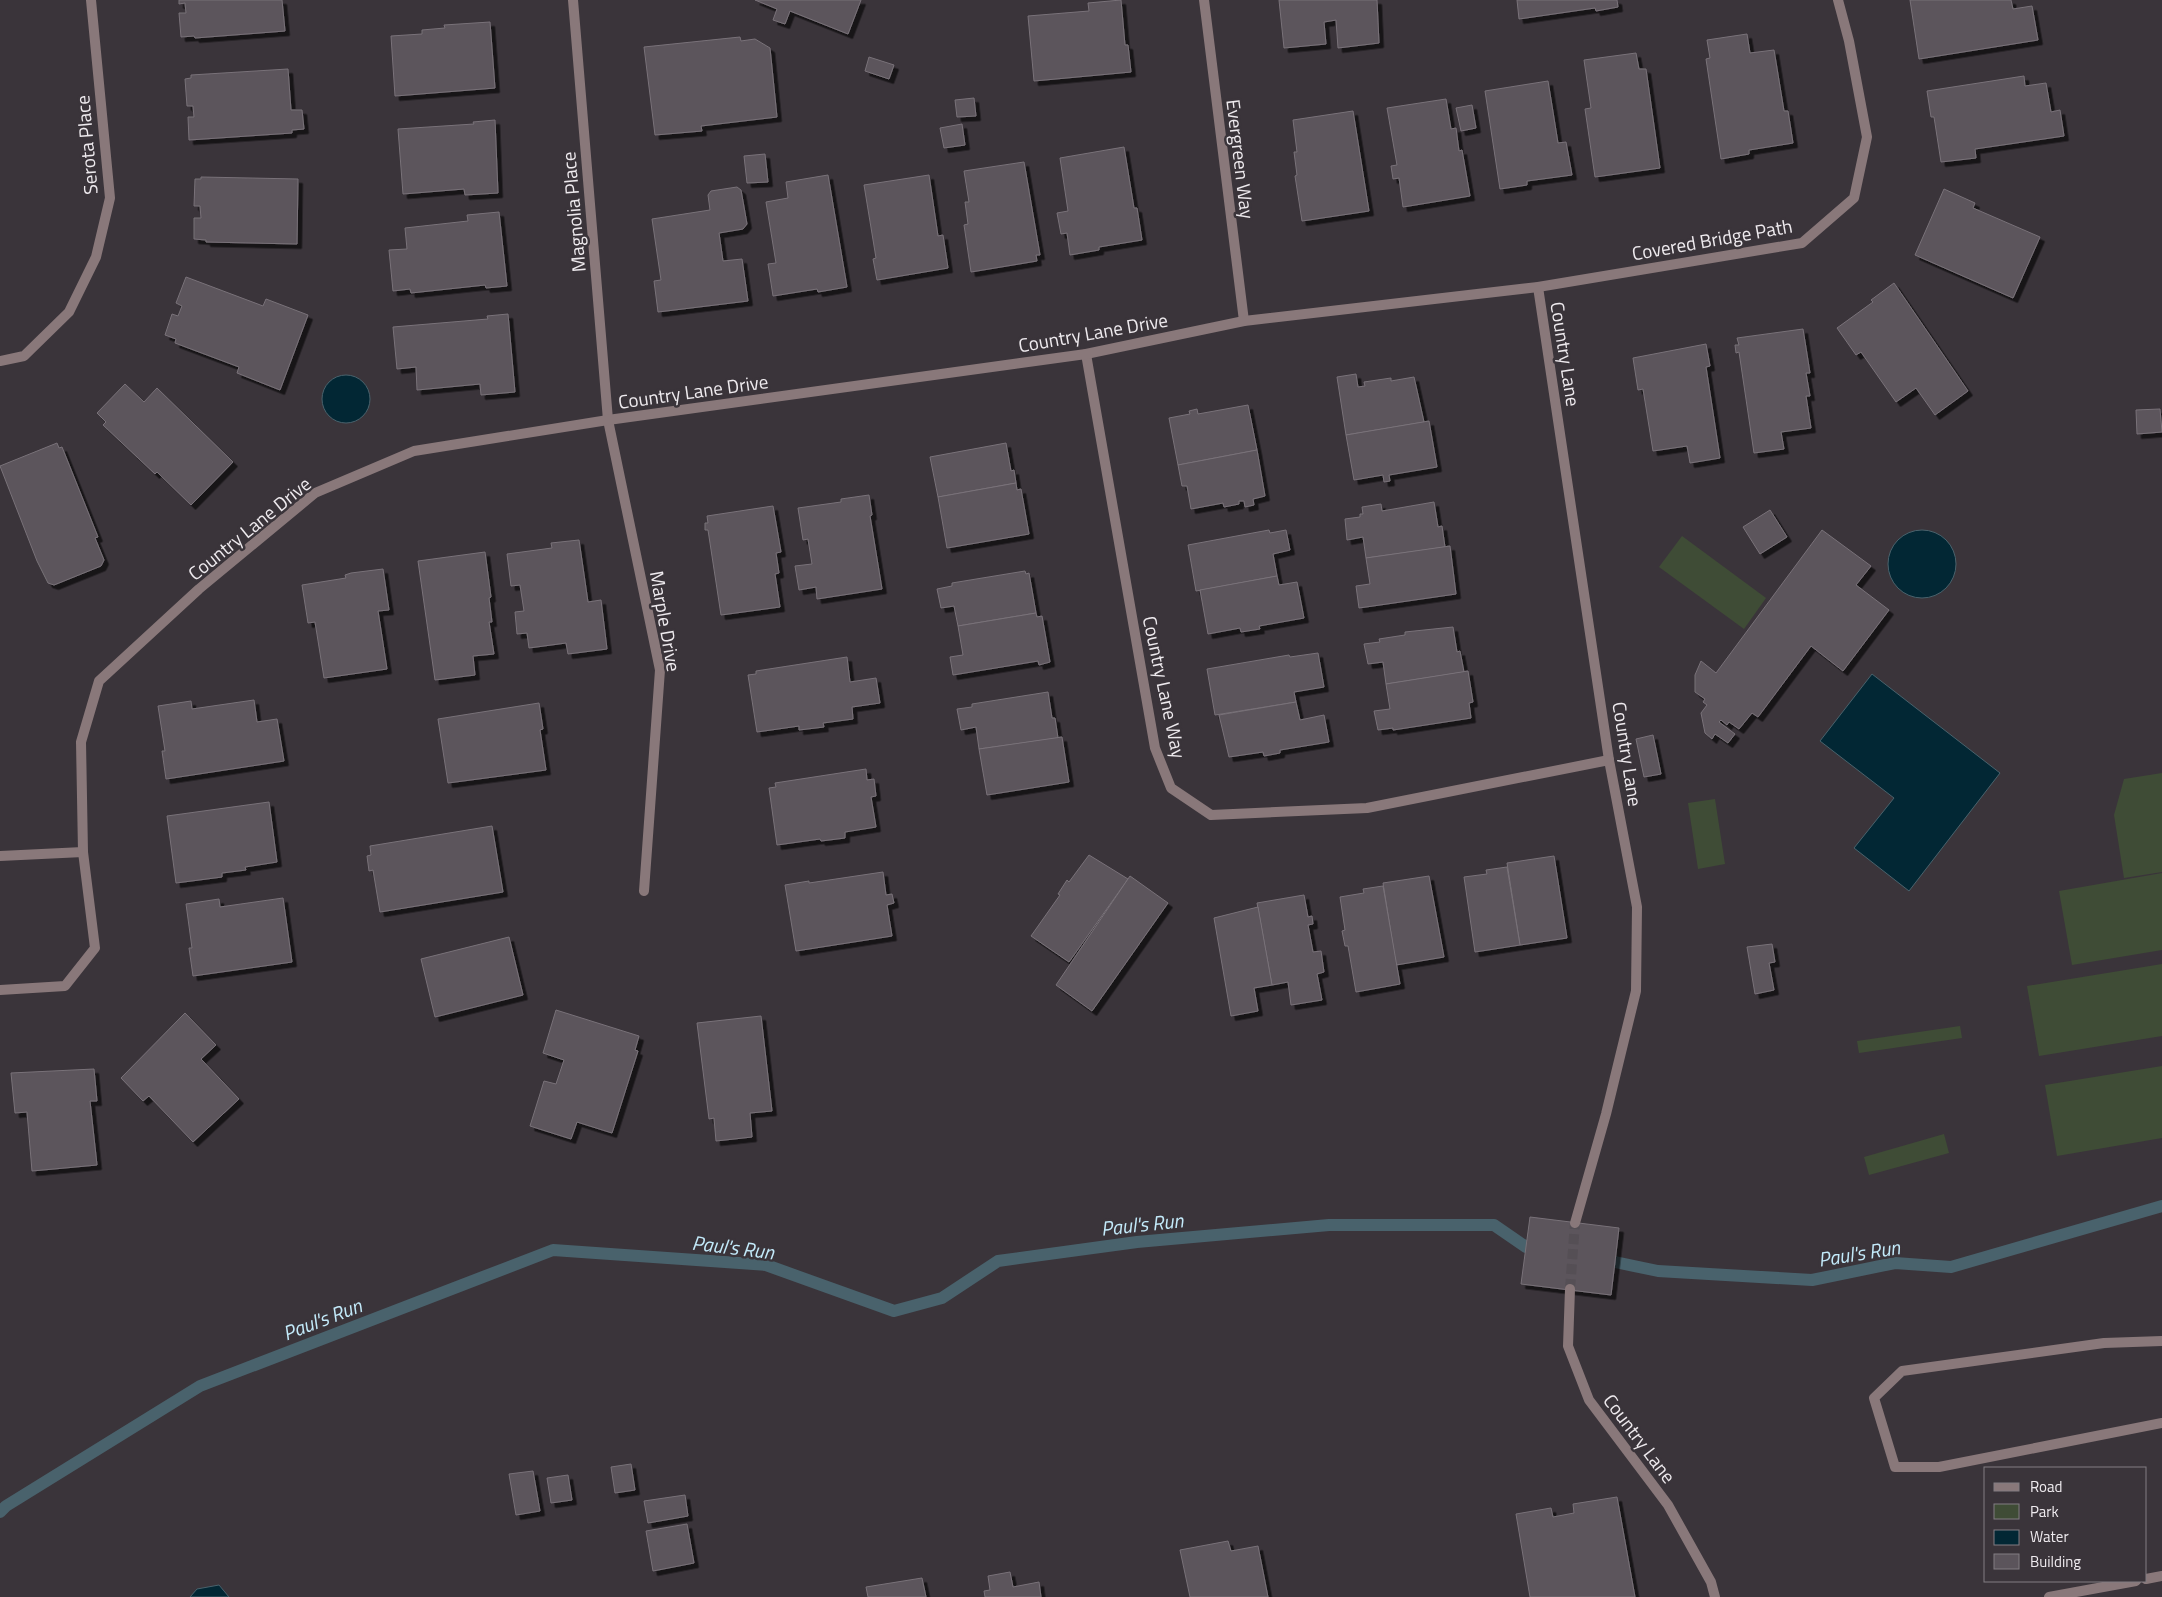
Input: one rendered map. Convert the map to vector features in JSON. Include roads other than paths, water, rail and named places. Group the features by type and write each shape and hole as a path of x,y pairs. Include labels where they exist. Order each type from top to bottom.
{"street":[{"name":"Serota Place","path":"0,361 24,356 69,312 96,257 110,198 91,0"},
{"name":"Magnolia Place","path":"573,0 608,420"},
{"name":"Evergreen Way","path":"1204,0 1244,321"},
{"name":"Covered Bridge Path","path":"1538,287 1802,243 1854,198 1867,137 1849,41 1838,0"},
{"name":"Country Lane Drive","path":"0,990 65,986 95,948 83,852 81,742 99,681 199,589 315,493 414,451 608,420 1086,354 1244,321 1538,287"},
{"name":"Country Lane","path":"1538,287 1610,760 1637,907 1636,991 1606,1114 1575,1222"},
{"name":"Country Lane Way","path":"1086,354 1155,748 1171,788 1211,815 1367,808 1610,760"},
{"name":"Marple Drive","path":"608,420 660,670 644,891"},
{"path":"0,856 83,852"},
{"name":"Country Lane","path":"1570,1289 1568,1346 1589,1400 1668,1505 1711,1582 1715,1597"},
{"path":"2162,1340 2104,1343 1902,1371 1874,1398 1895,1468 1939,1468 2162,1423"},
{"path":"2147,1579 2162,1576"},
{"path":"2049,1597 2131,1582"}],"water":[{"path":"346,375 355,377 363,382 368,390 370,399 368,408 363,416 355,421 346,423 337,421 329,416 324,408 322,399 324,390 329,382 337,377"},
{"path":"1915,530 1929,530 1941,535 1951,545 1956,557 1956,571 1951,583 1941,593 1929,598 1915,598 1903,593 1893,583 1888,571 1888,557 1893,545 1903,535"},
{"path":"1872,674 2000,773 1909,891 1854,848 1894,798 1820,741"},
{"path":"219,1585 229,1597 190,1597 197,1589"}],"waterway":[{"name":"Paul's Run","path":"1615,1262 1658,1271 1812,1280 1895,1263 1951,1267 2162,1206"},
{"name":"Paul's Run","path":"0,1512 6,1506 200,1386 553,1250 766,1265 894,1311 942,1298 998,1261 1137,1242 1329,1225 1494,1225 1526,1247"}],"tunnel":[{"path":"1570,1289 1575,1223"}]}
